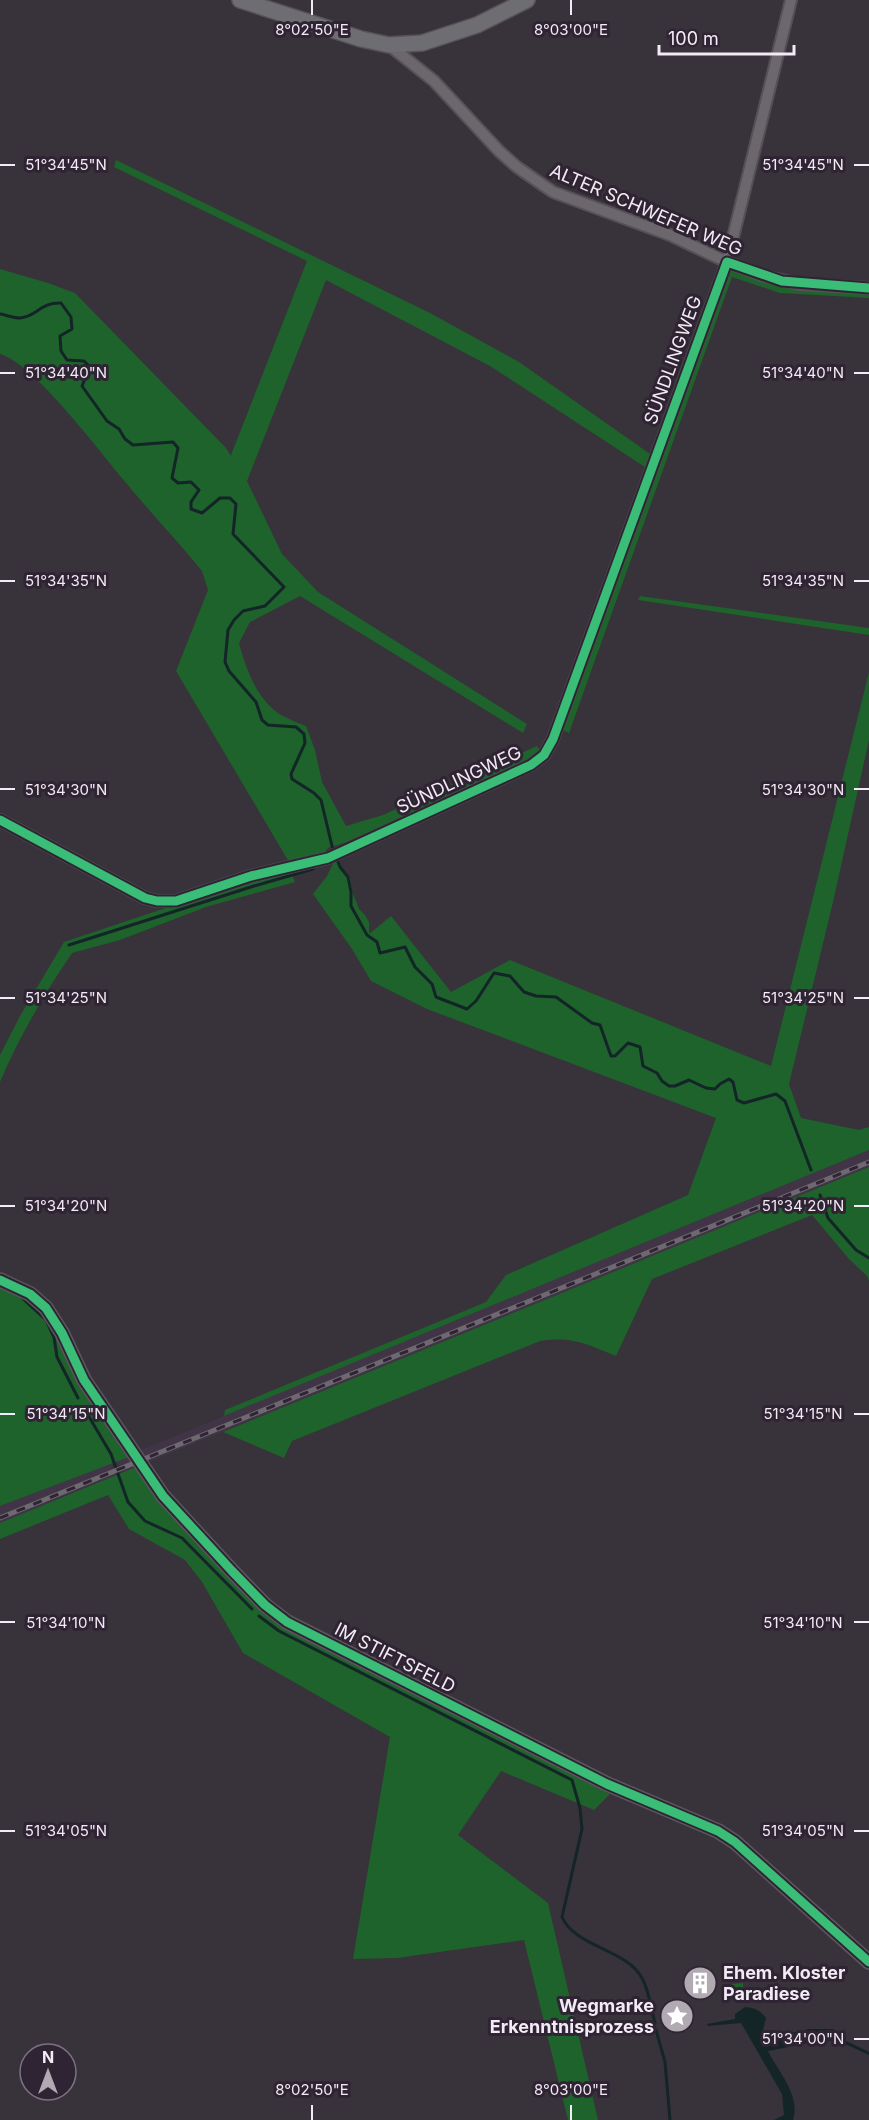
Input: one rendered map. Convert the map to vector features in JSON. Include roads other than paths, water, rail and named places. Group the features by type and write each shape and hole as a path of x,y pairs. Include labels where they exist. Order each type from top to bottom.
{"main road":[{"path":"240,0 361,39 389,45 422,43 455,33 477,25 527,0"}],"street":[{"name":"SÜNDLINGWEG","path":"0,820 134,893 157,901 176,901 251,876 328,858 538,760 549,747 727,262 791,0"},
{"name":"ALTER SCHWEFER WEG","path":"389,45 434,81 499,151 535,181 570,199 660,231 727,262 782,281 869,288"},
{"name":"IM STIFTSFELD","path":"0,1280 30,1294 46,1308 62,1333 84,1380 163,1496 265,1605 287,1622 607,1784 718,1831 735,1842 869,1962"}],"waterway":[{"path":"0,314 18,318 26,317 43,307 61,303 71,317 72,329 60,336 61,351 67,360 84,361 90,367 82,386 107,421 119,429 125,439 133,445 173,442 178,448 172,478 178,483 191,482 199,490 191,502 191,509 202,513 220,498 230,498 236,504 233,534 284,587 265,606 243,611 234,620 228,630 225,662 229,671 256,702 262,720 268,725 296,727 304,734 305,743 291,774 292,779 321,800 332,846 340,867 348,877 351,906 367,935 377,942 380,953 405,947 415,967 432,984 436,997 467,1009 476,1001 494,973 510,976 524,992 536,996 556,997 592,1023 600,1025 611,1056 615,1056 628,1043 640,1047 643,1066 657,1073 669,1086 689,1080 706,1088 715,1089 729,1079 733,1082 737,1100 744,1103 776,1094 785,1101 811,1170"},
{"path":"69,945 313,869"},
{"path":"820,1195 828,1218 856,1250 869,1258"},
{"path":"20,1296 46,1320 54,1337 57,1357 78,1398"},
{"path":"85,1410 111,1454 128,1502 145,1521 182,1538 252,1609"},
{"path":"259,1616 279,1631 572,1780 580,1808 582,1829 562,1917 578,1935 625,1960 635,1968 646,1988 655,2023"},
{"path":"656,2030 665,2062 670,2120"}],"railway":[{"path":"0,1518 869,1162"}],"place":[{"name":"Ehem. Kloster Paradiese","path":"700,1983"},
{"name":"Wegmarke Erkenntnisprozess","path":"677,2016"}]}
